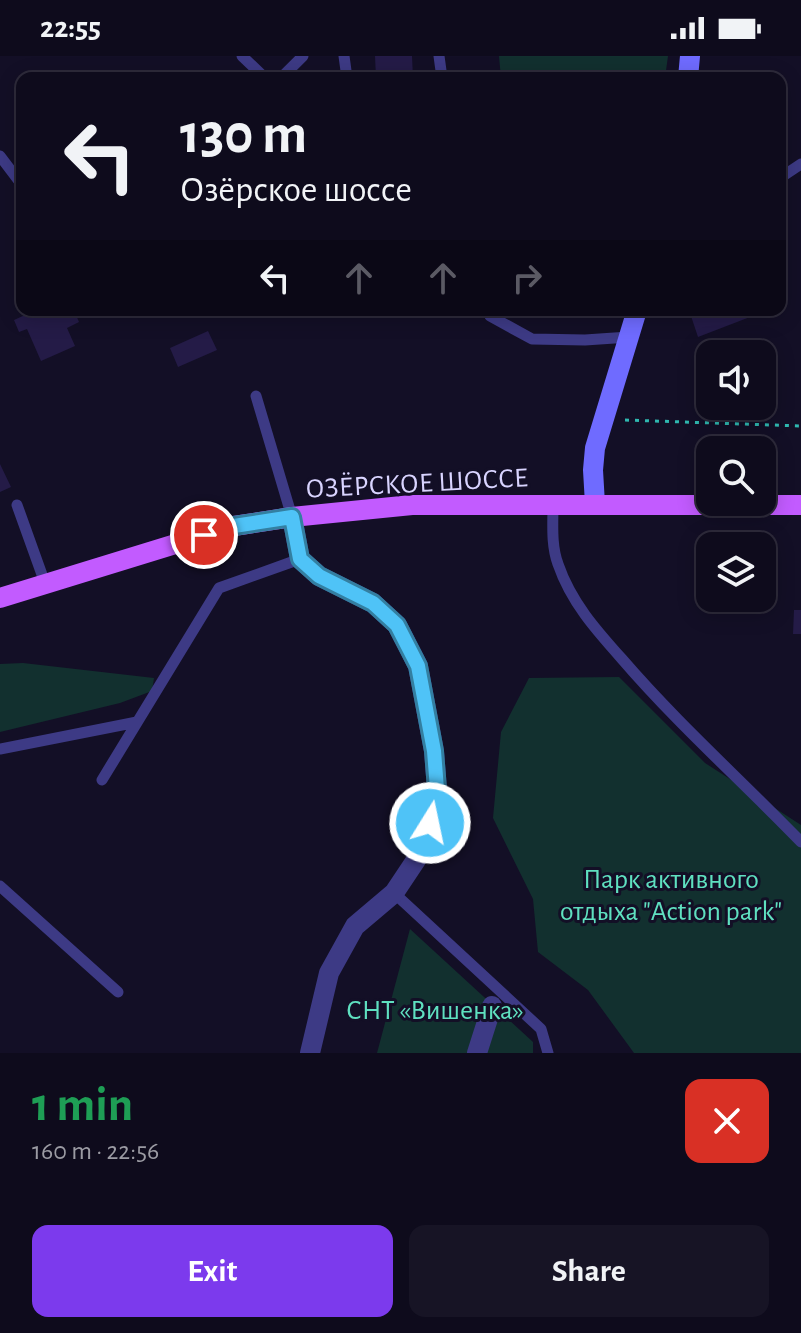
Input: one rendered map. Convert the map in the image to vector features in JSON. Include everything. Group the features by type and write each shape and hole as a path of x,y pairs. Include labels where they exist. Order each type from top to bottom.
{"main road":[{"path":"595,504 595,448 635,316"},
{"name":"ОЗЁРСКОЕ ШОССЕ","path":"0,598 234,526 292,517 412,505 801,505"}],"street":[{"path":"292,517 300,559 319,576 373,603 397,625 418,666 434,751 437,789 430,823 416,860 394,893 355,926 329,973 310,1053"},
{"path":"477,1053 492,1006"}],"lane":[{"path":"242,56 259,72"},
{"path":"287,72 303,56"},
{"path":"0,156 16,177"},
{"path":"490,316 532,339 629,337"},
{"path":"256,396 292,517"},
{"path":"553,504 553,542 557,562 571,595 587,618 648,690 801,842"},
{"path":"17,505 45,583"},
{"path":"102,780 219,588 300,559"},
{"path":"0,749 137,722"},
{"path":"0,886 118,992"},
{"path":"394,893 541,1029 548,1053"}],"path":[{"path":"604,419 801,426"}],"green space":[{"path":"499,56 668,56 666,72 500,72"},
{"path":"23,663 154,678 152,691 120,703 0,732 0,664"},
{"name":"Парк активного отдыха \"Action park\"","path":"619,677 705,763 801,825 801,1053 634,1053 588,990 538,952 533,899 493,818 501,732 529,678"},
{"name":"СНТ «Вишенка»","path":"410,929 533,1042 533,1053 377,1053"}],"building":[{"path":"375,56 412,56 413,72 376,72"},
{"path":"23,316 76,316 79,322 67,328 75,346 41,361 27,329 19,332 14,320"},
{"path":"691,316 750,317 698,337"},
{"path":"208,331 217,350 178,367 170,348"},
{"path":"0,464 11,487 0,492"},
{"path":"794,610 801,610 801,634 793,634"}],"route":[{"path":"204,535 234,526 292,517 300,559 319,576 373,603 397,625 418,666 434,751 437,789 430,823"}]}
